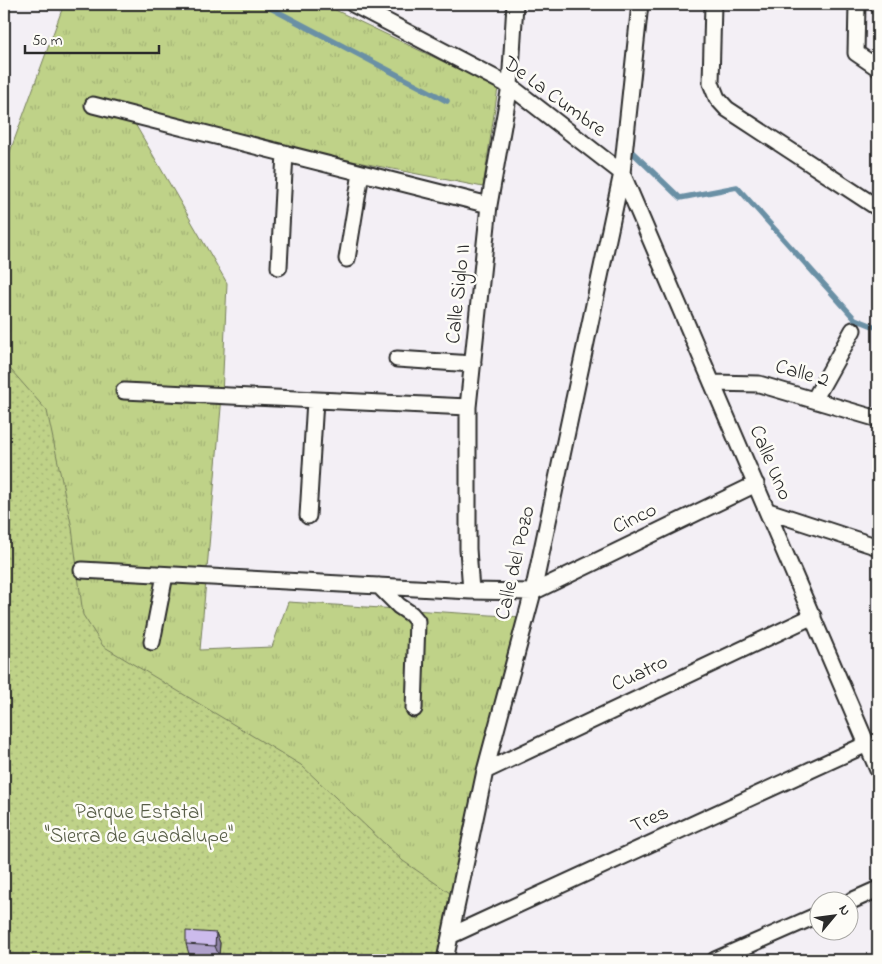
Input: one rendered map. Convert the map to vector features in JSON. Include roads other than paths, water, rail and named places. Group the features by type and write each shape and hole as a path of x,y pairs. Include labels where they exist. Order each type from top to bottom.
{"street":[{"name":"De La Cumbre","path":"353,4 382,11 510,86 622,173"},
{"name":"Calle Siglo II","path":"471,591 468,549 468,407 489,205 510,86 515,4"},
{"name":"Calle del Pozo","path":"445,960 452,935 485,771 533,592 622,173 640,4"},
{"path":"713,4 711,83 717,98 727,109 878,208"},
{"path":"857,4 856,53 878,68"},
{"path":"93,105 489,205"},
{"path":"280,267 285,153"},
{"path":"347,259 362,173"},
{"name":"Calle Uno","path":"622,173 878,770"},
{"path":"814,400 853,330"},
{"path":"397,359 473,364"},
{"name":"Calle 2","path":"712,383 759,384 878,419"},
{"path":"124,391 468,407"},
{"path":"308,516 315,400"},
{"name":"Cinco","path":"533,592 756,484"},
{"path":"768,511 878,546"},
{"path":"82,570 471,591 533,592"},
{"path":"152,642 164,575"},
{"path":"379,586 417,621 414,708"},
{"name":"Cuatro","path":"485,771 813,616"},
{"name":"Tres","path":"452,935 867,744"},
{"path":"860,897 878,889"},
{"path":"715,960 810,918"}],"waterway":[{"path":"263,4 447,101"},
{"path":"630,150 680,198 737,187 855,319 878,328"}],"park label":[{"name":"Parque Estatal \"Sierra de Guadalupe\"","path":"139,825"}]}
